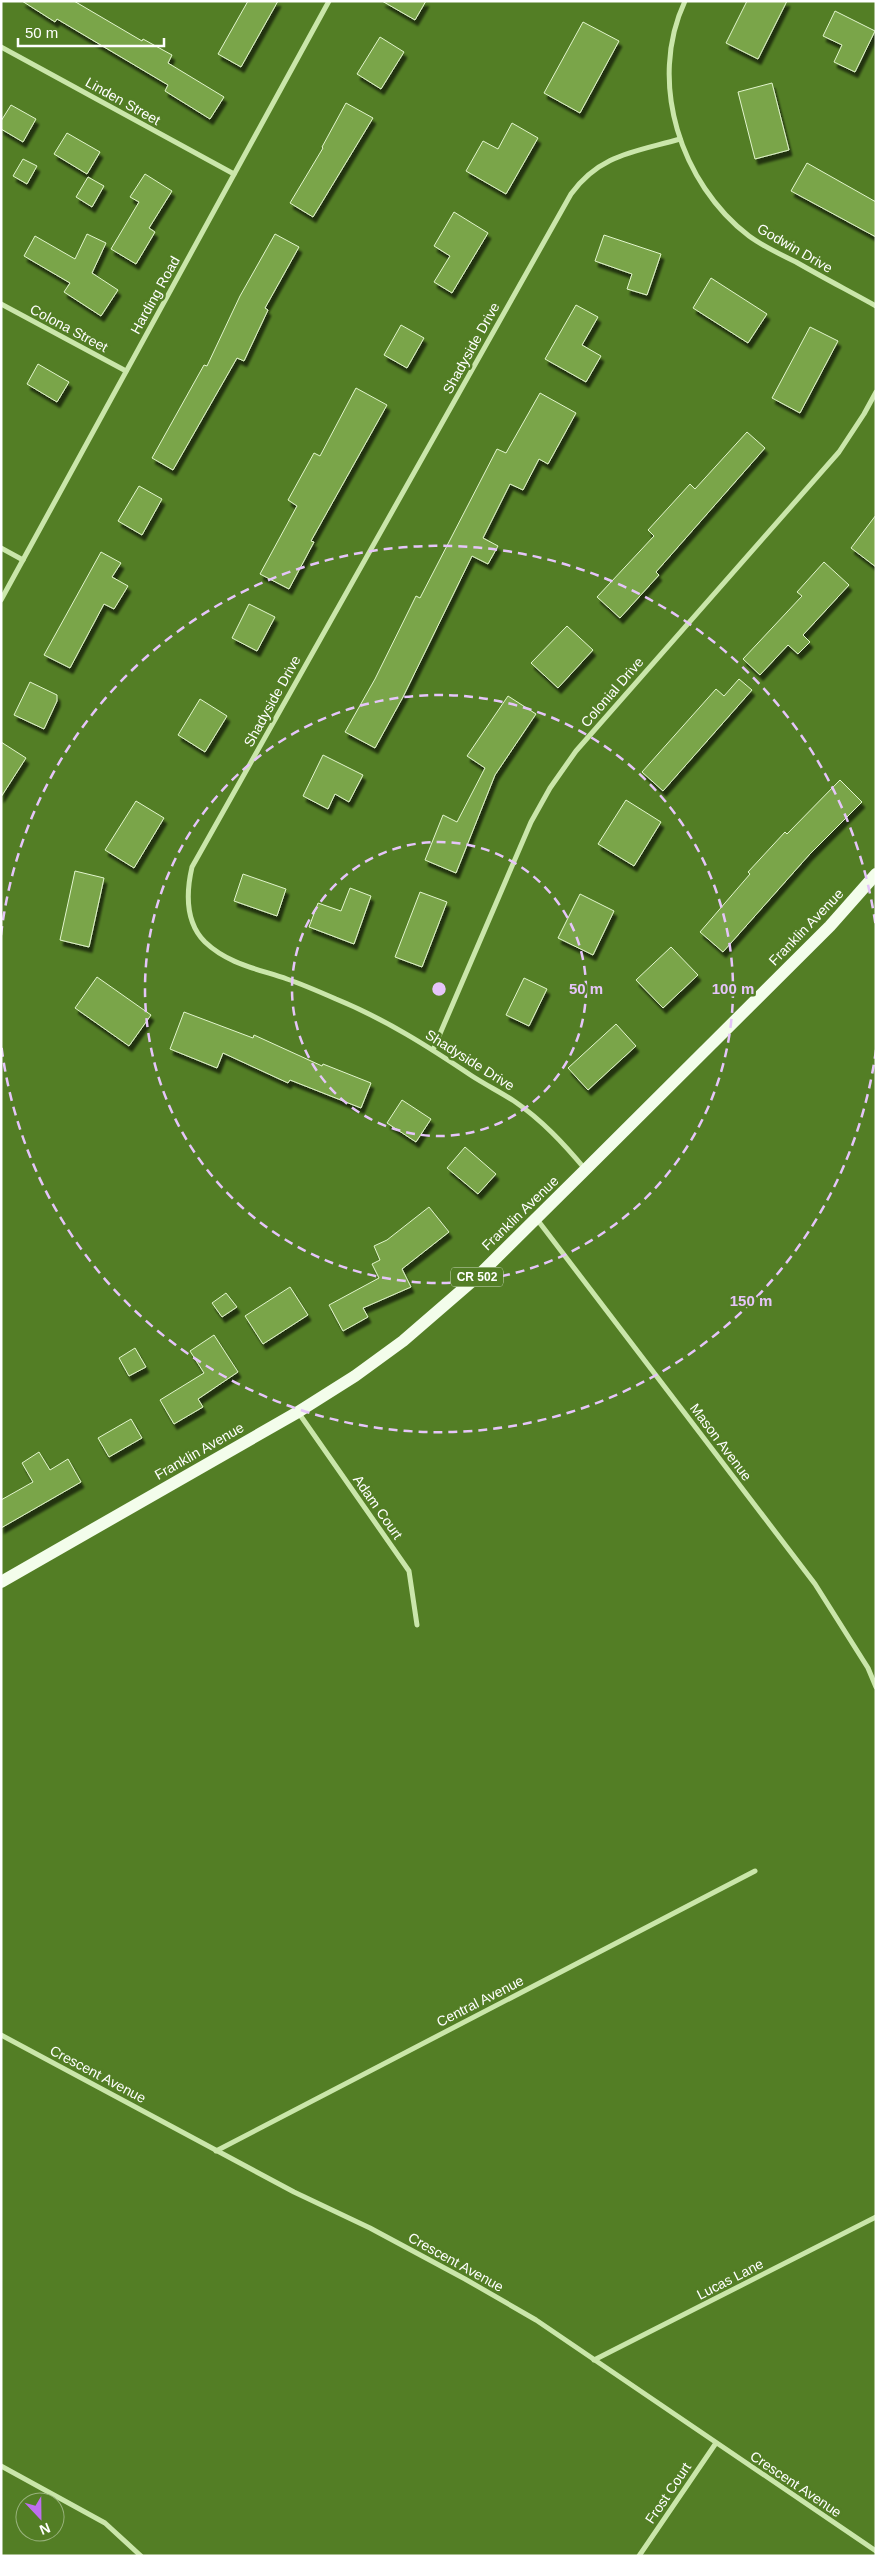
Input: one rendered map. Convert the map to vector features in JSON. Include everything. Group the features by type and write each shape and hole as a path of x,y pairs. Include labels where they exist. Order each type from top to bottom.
{"main road":[{"name":"Franklin Avenue","path":"1,1582 298,1412 354,1376 403,1341 449,1303 585,1170 830,926 876,874"}],"street":[{"name":"Harding Road","path":"1,600 329,1"},
{"name":"Godwin Drive","path":"685,1 674,37 670,71 671,103 680,139 690,165 704,187 729,218 773,252 876,306"},
{"name":"Linden Street","path":"1,47 234,174"},
{"name":"Shadyside Drive","path":"585,1170 565,1144 539,1120 433,1050 350,1004 289,980 234,962 217,953 203,940 193,922 188,904 187,886 192,867 571,194 594,168 612,158 680,139"},
{"name":"Colona Street","path":"1,304 126,372"},
{"name":"Colonial Drive","path":"433,1050 531,822 550,788 576,750 839,452 876,392"},
{"path":"1,548 23,560"},
{"name":"Mason Avenue","path":"536,1218 815,1584 868,1668 876,1687"},
{"name":"Adam Court","path":"298,1412 409,1571 417,1625"},
{"name":"Central Avenue","path":"216,2151 755,1871"},
{"name":"Crescent Avenue","path":"1,2035 216,2151 465,2279 536,2320 876,2552"},
{"name":"Lucas Lane","path":"594,2360 876,2217"},
{"name":"Frost Court","path":"639,2556 716,2443"},
{"path":"1,2466 105,2524 141,2556"}],"building":[{"path":"22,1 74,1 142,41 143,39 172,55 168,63 224,97 210,119 165,91 168,85 57,19 55,22"},
{"path":"248,1 278,1 241,67 218,54"},
{"path":"382,1 426,1 415,20"},
{"path":"747,1 787,1 758,59 726,43"},
{"path":"835,11 875,31 855,72 834,62 842,45 823,36"},
{"path":"583,22 619,41 580,113 544,93"},
{"path":"380,37 404,52 381,89 357,74"},
{"path":"772,83 789,150 755,159 738,92"},
{"path":"346,103 373,118 313,217 290,203 323,148"},
{"path":"11,105 36,119 23,142 1,129 1,121"},
{"path":"512,123 538,138 506,194 466,171 483,141 498,149"},
{"path":"67,133 100,152 87,174 54,154"},
{"path":"23,159 37,166 27,184 13,176"},
{"path":"807,163 876,202 876,237 791,191"},
{"path":"145,174 172,191 149,228 155,232 136,264 111,249 139,202 130,197"},
{"path":"88,177 104,186 92,207 76,197"},
{"path":"454,212 488,233 452,293 434,282 450,256 434,246"},
{"path":"87,234 106,243 92,273 118,290 101,316 64,292 70,283 24,256 35,236 75,259"},
{"path":"275,234 299,247 265,308 268,310 244,361 237,358 173,470 152,458 204,365 207,366 240,296"},
{"path":"604,235 661,254 647,295 627,289 632,274 595,261"},
{"path":"711,278 767,314 748,343 693,308"},
{"path":"576,305 598,317 582,345 601,356 586,382 545,359"},
{"path":"401,325 424,338 407,368 384,355"},
{"path":"810,327 838,341 800,413 772,398"},
{"path":"38,364 69,382 57,402 27,384"},
{"path":"356,388 387,405 311,541 314,542 289,589 260,574 297,506 288,500 314,453 320,456"},
{"path":"540,393 576,413 548,464 539,459 523,490 510,484 483,538 498,546 488,564 472,556 403,697 375,748 345,732 375,679 416,596 420,598 497,449 506,453"},
{"path":"747,432 765,448 656,572 659,575 620,618 597,597 654,536 648,530 690,484 695,489"},
{"path":"139,486 162,499 142,535 118,521"},
{"path":"876,515 876,567 851,548"},
{"path":"101,552 121,563 112,577 128,586 114,609 104,604 70,668 44,655"},
{"path":"824,562 849,585 803,635 810,642 798,654 788,645 760,675 743,659 802,596 797,592"},
{"path":"249,604 275,617 257,651 232,638"},
{"path":"567,626 593,650 558,688 531,663"},
{"path":"739,679 752,690 663,791 642,772 716,689 724,696"},
{"path":"30,682 57,695 57,701 44,729 14,715"},
{"path":"508,696 536,714 495,775 456,873 425,860 443,815 457,822 485,768 467,756"},
{"path":"200,699 227,716 205,752 178,735"},
{"path":"1,742 26,758 1,797"},
{"path":"323,755 363,775 349,802 335,794 328,809 303,796"},
{"path":"840,780 862,802 809,855 723,952 700,932 750,874 748,872 785,832 787,834"},
{"path":"626,800 661,822 634,866 598,844"},
{"path":"136,801 164,818 134,868 105,850"},
{"path":"75,871 104,878 89,947 60,940"},
{"path":"243,874 286,889 277,916 234,901"},
{"path":"350,888 371,896 354,944 309,927 318,903 341,911"},
{"path":"420,892 447,902 422,967 395,957"},
{"path":"580,894 614,911 593,955 558,938"},
{"path":"671,947 698,975 663,1008 636,980"},
{"path":"97,977 151,1015 129,1046 75,1008"},
{"path":"524,978 547,989 529,1026 506,1015"},
{"path":"184,1012 253,1038 254,1035 322,1066 323,1064 371,1083 361,1108 290,1080 288,1083 223,1053 217,1068 170,1049"},
{"path":"616,1024 636,1046 588,1090 568,1068"},
{"path":"402,1100 431,1119 416,1142 387,1123"},
{"path":"465,1147 496,1174 478,1194 447,1168"},
{"path":"429,1207 449,1232 402,1269 411,1287 363,1308 368,1317 343,1331 329,1305 379,1278 372,1264 380,1260 374,1246 387,1240"},
{"path":"290,1287 308,1315 263,1344 245,1316"},
{"path":"226,1293 237,1307 222,1317 212,1303"},
{"path":"214,1335 238,1372 198,1399 203,1407 174,1424 160,1400 204,1373 190,1351"},
{"path":"135,1348 146,1367 129,1376 119,1358"},
{"path":"131,1419 142,1438 109,1457 98,1438"},
{"path":"39,1452 50,1470 68,1459 81,1482 1,1528 1,1500 33,1482 22,1463"}]}
